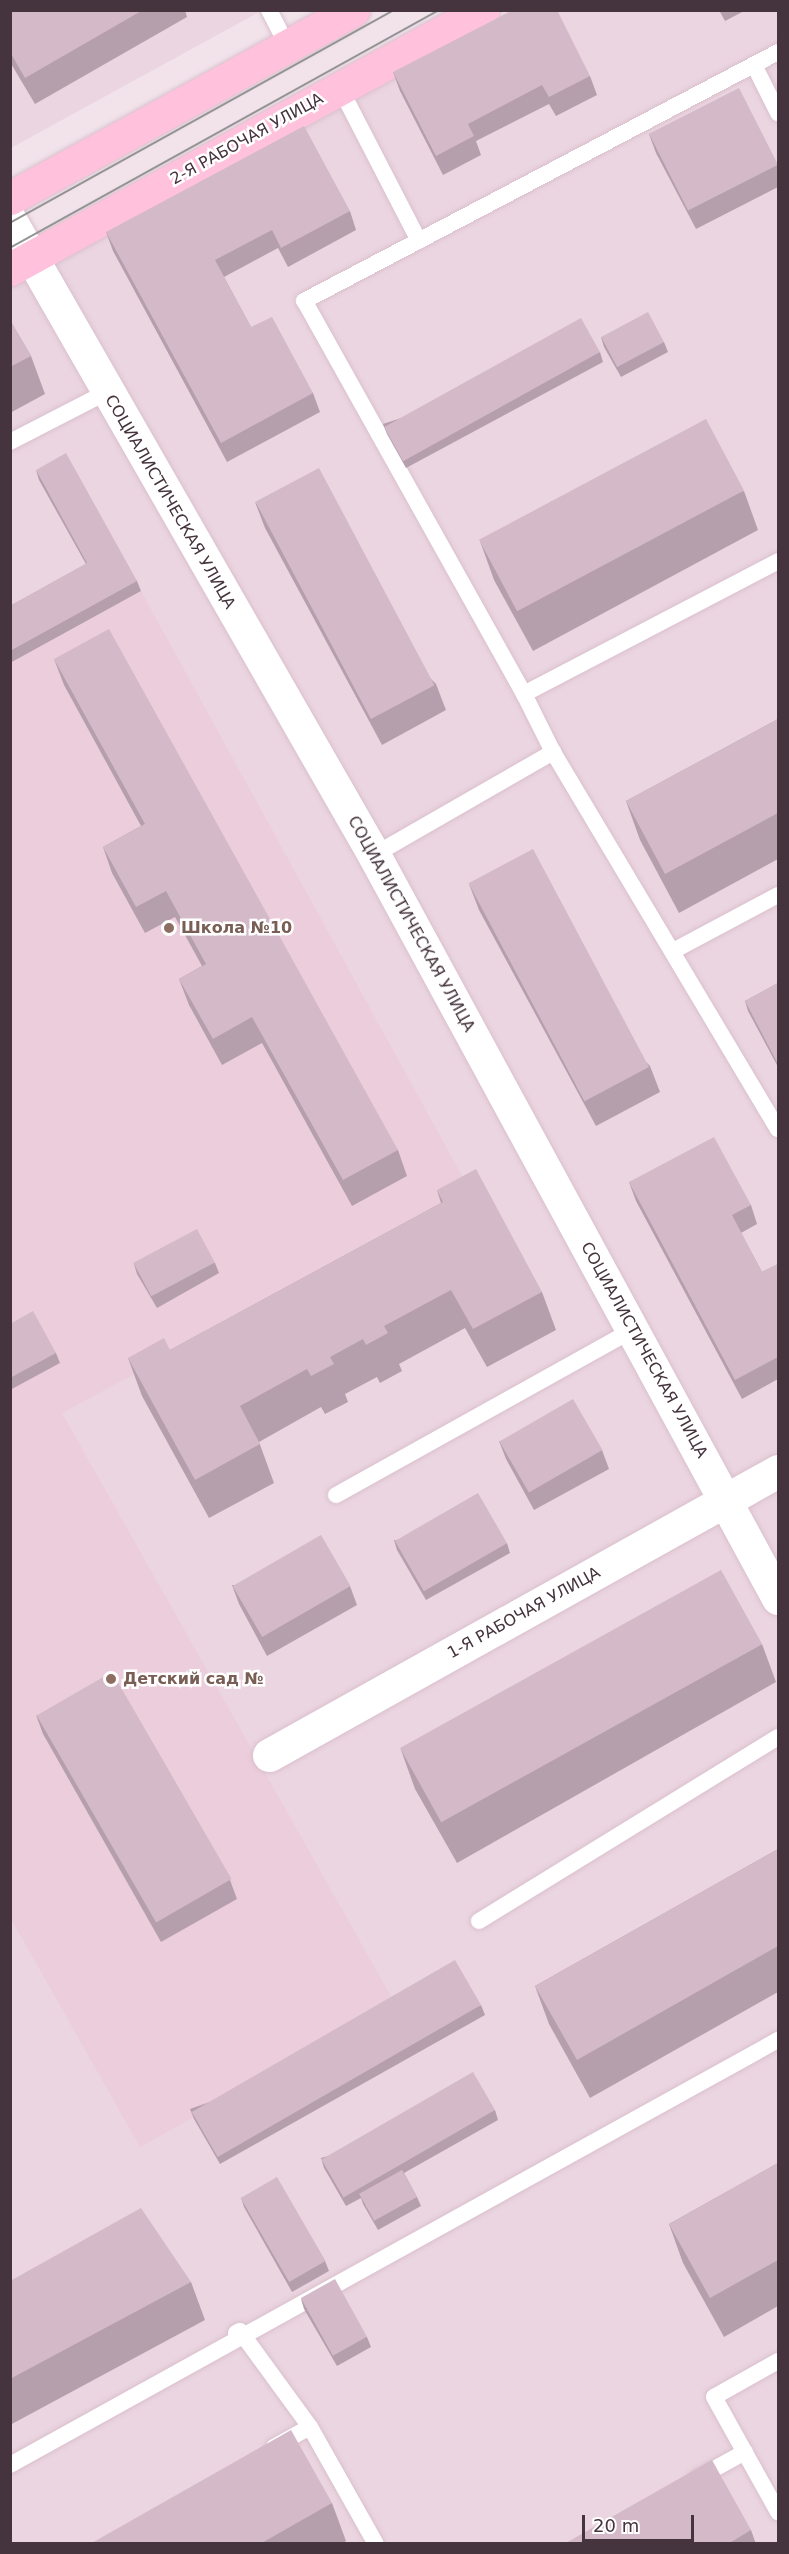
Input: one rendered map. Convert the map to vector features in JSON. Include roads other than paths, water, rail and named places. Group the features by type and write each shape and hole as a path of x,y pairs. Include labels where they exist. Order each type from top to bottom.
{"main road":[{"path":"10,198 353,10"},
{"name":"2-Я РАБОЧАЯ УЛИЦА","path":"21,263 483,10"}],"street":[{"name":"СОЦИАЛИСТИЧЕСКАЯ УЛИЦА","path":"10,220 21,263 107,393 374,855 778,1598"},
{"name":"1-Я РАБОЧАЯ УЛИЦА","path":"269,1755 778,1471"}],"lane":[{"path":"269,10 288,47"},
{"path":"778,52 304,301 524,694 553,752 778,1128"},
{"path":"754,65 778,113"},
{"path":"340,88 419,241"},
{"path":"10,442 107,393"},
{"path":"524,694 778,561"},
{"path":"374,855 553,752"},
{"path":"673,951 778,896"},
{"path":"336,1495 633,1329"},
{"path":"478,1921 778,1737"},
{"path":"10,2465 778,2040"},
{"path":"10,2460 240,2331 310,2427 376,2544"},
{"path":"778,2361 714,2397 778,2512"},
{"path":"258,2456 310,2427"},
{"path":"683,2486 745,2452"}],"tram line":[{"path":"10,223 395,10"},
{"path":"10,248 439,10"}],"place":[{"name":"Школа №10","path":"169,928"},
{"name":"Детский сад №","path":"111,1679"}]}
